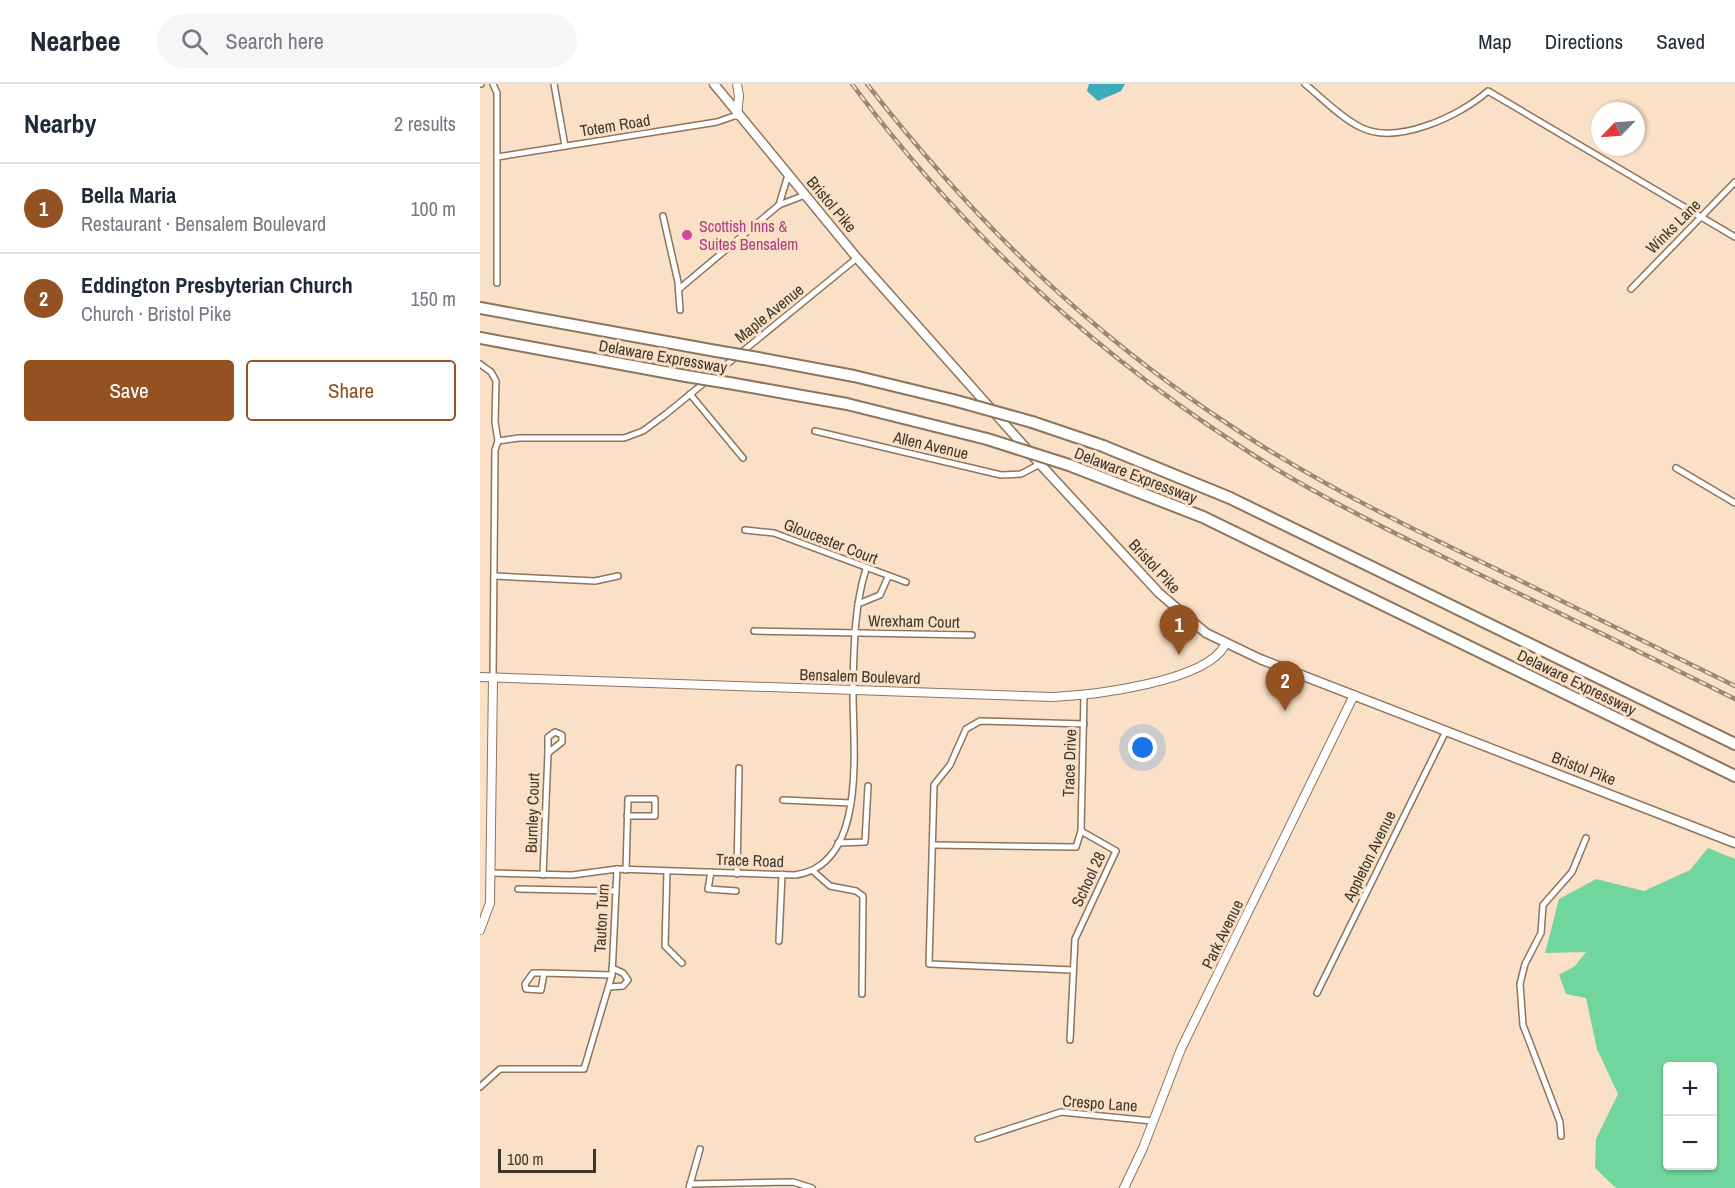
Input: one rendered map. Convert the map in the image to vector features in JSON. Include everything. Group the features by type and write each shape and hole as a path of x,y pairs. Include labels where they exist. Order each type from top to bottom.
{"highway":[{"name":"Delaware Expressway","path":"480,308 854,376 1032,422 1159,467 1230,498 1735,744"},
{"name":"Delaware Expressway","path":"480,338 847,404 987,439 1069,465 1203,517 1735,776"}],"main road":[{"name":"Bristol Pike","path":"714,84 723,98 857,258 1040,464 1173,606 1198,628 1225,645 1735,843"},
{"path":"723,98 737,84"},
{"path":"737,84 740,96 737,115"},
{"name":"Bensalem Boulevard","path":"480,677 1029,697 1084,695 1123,690 1179,674 1217,658 1225,645"},
{"path":"480,930 490,903 493,678"},
{"name":"Park Avenue","path":"1124,1188 1143,1148 1181,1049 1354,695"}],"street":[{"path":"493,84 497,93 497,283"},
{"path":"554,84 565,146"},
{"path":"1305,84 1360,128 1382,132 1412,129 1438,122 1464,109 1488,91 1735,237"},
{"name":"Totem Road","path":"497,157 717,122 737,115"},
{"path":"779,205 788,175"},
{"name":"Winks Lane","path":"1631,289 1735,182"},
{"path":"679,289 779,205 805,195"},
{"path":"663,216 679,289 680,310"},
{"name":"Maple Avenue","path":"498,441 519,438 615,439 635,435 653,424 857,258"},
{"path":"480,364 491,372 496,381 495,422 498,441 495,450 493,678"},
{"path":"690,393 743,458"},
{"name":"Allen Avenue","path":"815,431 1002,475 1021,474 1040,464"},
{"path":"1676,468 1735,503"},
{"name":"Gloucester Court","path":"745,530 774,533 906,582"},
{"path":"862,994 863,896 856,891 830,886 813,871 826,862 838,843 849,818 855,727 853,689 858,604 866,569"},
{"path":"495,576 595,581 618,576"},
{"path":"858,604 880,595 888,577"},
{"name":"Wrexham Court","path":"754,631 972,635"},
{"name":"Trace Drive","path":"1081,831 1084,695"},
{"path":"1073,970 929,964 934,785 950,765 966,729 980,721 1084,724"},
{"name":"Appleton Avenue","path":"1317,993 1446,731"},
{"name":"Burnley Court","path":"543,875 548,753"},
{"path":"737,874 739,768"},
{"path":"838,843 865,842 868,786"},
{"path":"626,870 627,816 628,798 655,799 655,816 627,816"},
{"path":"783,800 851,803"},
{"name":"School 28","path":"934,845 1076,847 1081,831 1116,851 1075,939 1070,1040"},
{"path":"1561,1136 1560,1122 1523,1025 1520,984 1525,964 1542,929 1543,905 1572,872 1586,838"},
{"name":"Trace Road","path":"491,873 572,875 617,869 737,874 813,871"},
{"name":"Tauton Turn","path":"480,1087 500,1069 584,1069 612,975 617,869"},
{"path":"667,871 665,946 682,963"},
{"path":"711,872 708,889 736,891"},
{"path":"779,941 782,874"},
{"path":"518,889 616,891"},
{"name":"Tauton Turn","path":"609,987 623,987 628,980 623,973 612,968"},
{"path":"544,973 612,975"},
{"name":"Crespo Lane","path":"978,1139 1061,1112 1152,1121"},
{"path":"700,1149 690,1186 754,1186 793,1182 812,1188"}],"green space":[{"path":"1708,848 1735,859 1735,1188 1616,1188 1595,1168 1596,1139 1618,1094 1597,1049 1586,998 1566,994 1559,975 1575,966 1586,952 1545,953 1559,899 1596,879 1644,891 1690,870"}],"water":[{"path":"1089,84 1125,84 1121,91 1098,101 1087,91"}],"railway":[{"path":"852,84 936,187 1029,282 1078,326 1183,408 1265,462 1349,510 1735,699"},
{"path":"867,84 907,134 991,228 1081,313 1180,391 1267,449 1371,507 1735,686"}],"place":[{"name":"Scottish Inns & Suites Bensalem","path":"687,235"},
{"name":"Bella Maria","path":"1179,655"},
{"name":"Eddington Presbyterian Church","path":"1285,711"}]}
